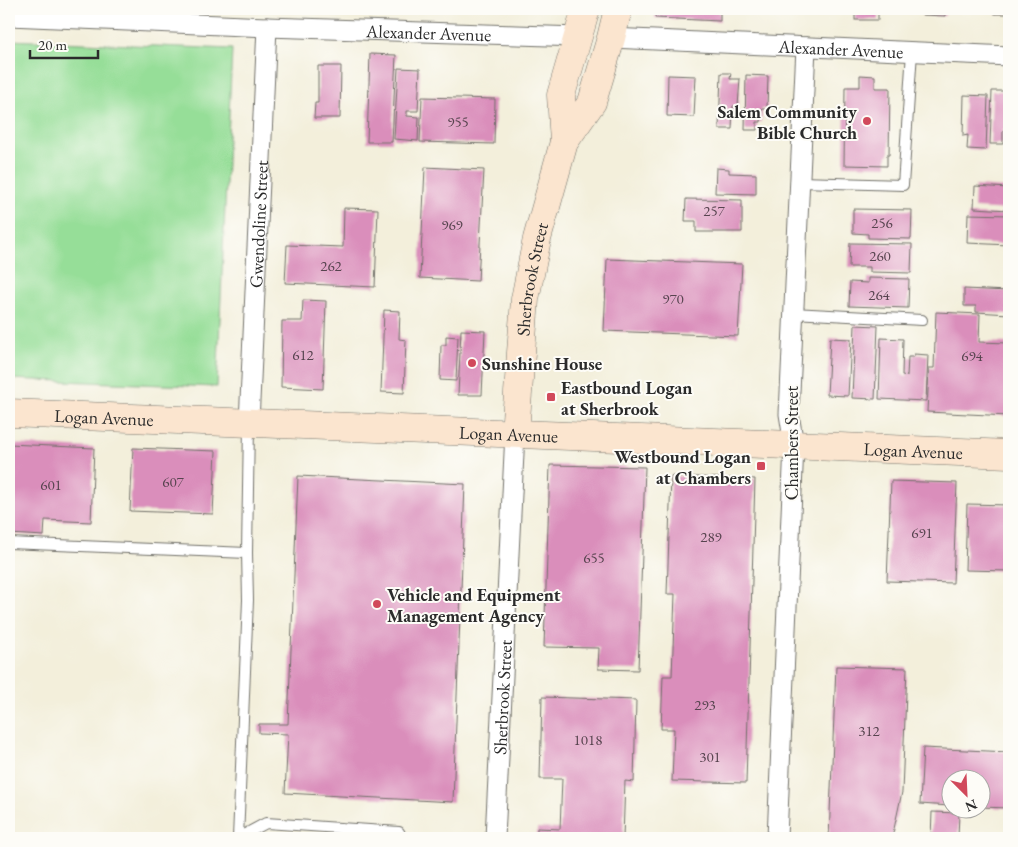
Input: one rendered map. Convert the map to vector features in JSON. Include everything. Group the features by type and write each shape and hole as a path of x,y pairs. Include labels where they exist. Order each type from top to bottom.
{"main road":[{"name":"Sherbrook Street","path":"564,142 561,95 586,9"},
{"name":"Sherbrook Street","path":"515,433 525,300 546,203 564,142 592,102 618,9"},
{"name":"Logan Avenue","path":"9,413 1009,454"}],"street":[{"name":"Alexander Avenue","path":"9,16 579,37"},
{"name":"Gwendoline Street","path":"249,423 267,27"},
{"name":"Alexander Avenue","path":"611,38 1009,56"},
{"name":"Chambers Street","path":"777,838 794,445 789,414 806,47"},
{"name":"Sherbrook Street","path":"496,838 515,433"}],"lane":[{"path":"800,182 903,185 912,52"},
{"path":"794,313 922,320"},
{"path":"238,838 247,637 249,423"},
{"path":"9,543 247,553"},
{"path":"238,838 266,823 399,832 402,838"}],"green space":[{"path":"9,40 232,49 217,387 9,379"}],"building":[{"path":"656,9 720,9 720,21 655,18"},
{"path":"855,9 878,9 878,20 855,20"},
{"path":"898,9 920,9 920,13 898,13"},
{"path":"922,9 945,9 945,16 922,15"},
{"path":"995,9 1009,9 1009,14 995,14"},
{"path":"370,54 396,55 392,142 367,142"},
{"path":"318,66 341,66 340,118 314,118 315,103 318,103"},
{"path":"398,68 420,69 418,111 407,111 407,116 419,117 418,141 394,139"},
{"path":"721,73 731,73 730,79 740,79 738,106 733,106 732,129 719,129"},
{"path":"668,75 696,76 694,117 667,116"},
{"path":"746,75 768,76 767,109 762,109 761,122 757,122 757,130 745,130"},
{"name":"Salem Community Bible Church","path":"860,75 875,76 875,88 890,88 889,155 887,155 887,166 844,165 845,87 860,87"},
{"path":"992,91 1009,91 1009,131 1003,130 1003,144 990,144"},
{"path":"964,95 988,96 986,150 967,149 968,135 963,136"},
{"path":"422,97 495,99 494,144 420,142"},
{"path":"425,167 484,170 478,281 420,278"},
{"path":"716,168 729,169 729,173 756,174 756,194 715,193"},
{"path":"975,186 1009,188 1009,210 974,208"},
{"path":"686,199 742,200 742,232 696,232 696,221 685,221"},
{"path":"344,208 378,209 375,287 285,283 287,245 343,247"},
{"path":"853,209 912,210 911,239 868,238 868,234 853,233"},
{"path":"968,214 1009,215 1009,245 967,243"},
{"path":"850,243 912,244 911,273 870,272 870,267 849,267"},
{"path":"607,259 742,264 738,336 604,331"},
{"path":"868,278 909,279 908,308 849,306 850,282 868,283"},
{"path":"964,289 1009,291 1009,314 976,312 976,306 964,306"},
{"path":"303,300 326,301 323,389 281,387 282,321 302,321"},
{"path":"384,310 400,311 399,339 406,340 404,393 381,392"},
{"path":"936,312 980,314 979,342 1009,343 1009,416 927,412 929,368 934,368"},
{"path":"855,325 878,326 875,399 852,398"},
{"name":"Sunshine House","path":"461,330 485,331 482,395 458,395"},
{"path":"446,336 458,337 456,381 440,380 441,345 446,345"},
{"path":"830,338 851,339 848,396 827,395"},
{"path":"881,338 903,339 902,375 907,376 908,357 914,357 914,354 928,355 926,401 879,399"},
{"path":"9,444 94,448 91,522 45,520 44,536 9,534"},
{"path":"133,448 216,451 213,514 130,511"},
{"path":"550,465 645,467 638,670 598,669 599,648 544,647"},
{"name":"Vehicle and Equipment Management Agency","path":"298,476 465,484 453,802 285,793 288,734 259,733 259,724 288,724"},
{"path":"671,476 755,479 746,783 672,781 674,729 661,729 663,676 672,676 675,594 667,594"},
{"path":"891,481 957,483 953,583 887,581"},
{"path":"967,504 1009,505 1009,571 965,570"},
{"path":"836,666 907,668 902,792 892,838 829,838"},
{"path":"542,697 636,700 634,782 625,781 623,838 537,838 537,828 560,829 562,779 540,779"},
{"path":"923,748 1009,752 1009,808 990,807 990,770 940,770 940,805 920,804"},
{"path":"932,812 940,812 940,820 959,820 958,838 931,838"}],"place":[{"name":"Salem Community Bible Church","path":"867,121"},
{"name":"Sunshine House","path":"472,363"},
{"name":"Eastbound Logan at Sherbrook","path":"551,397"},
{"name":"Westbound Logan at Chambers","path":"761,466"},
{"name":"Vehicle and Equipment Management Agency","path":"377,604"}]}
